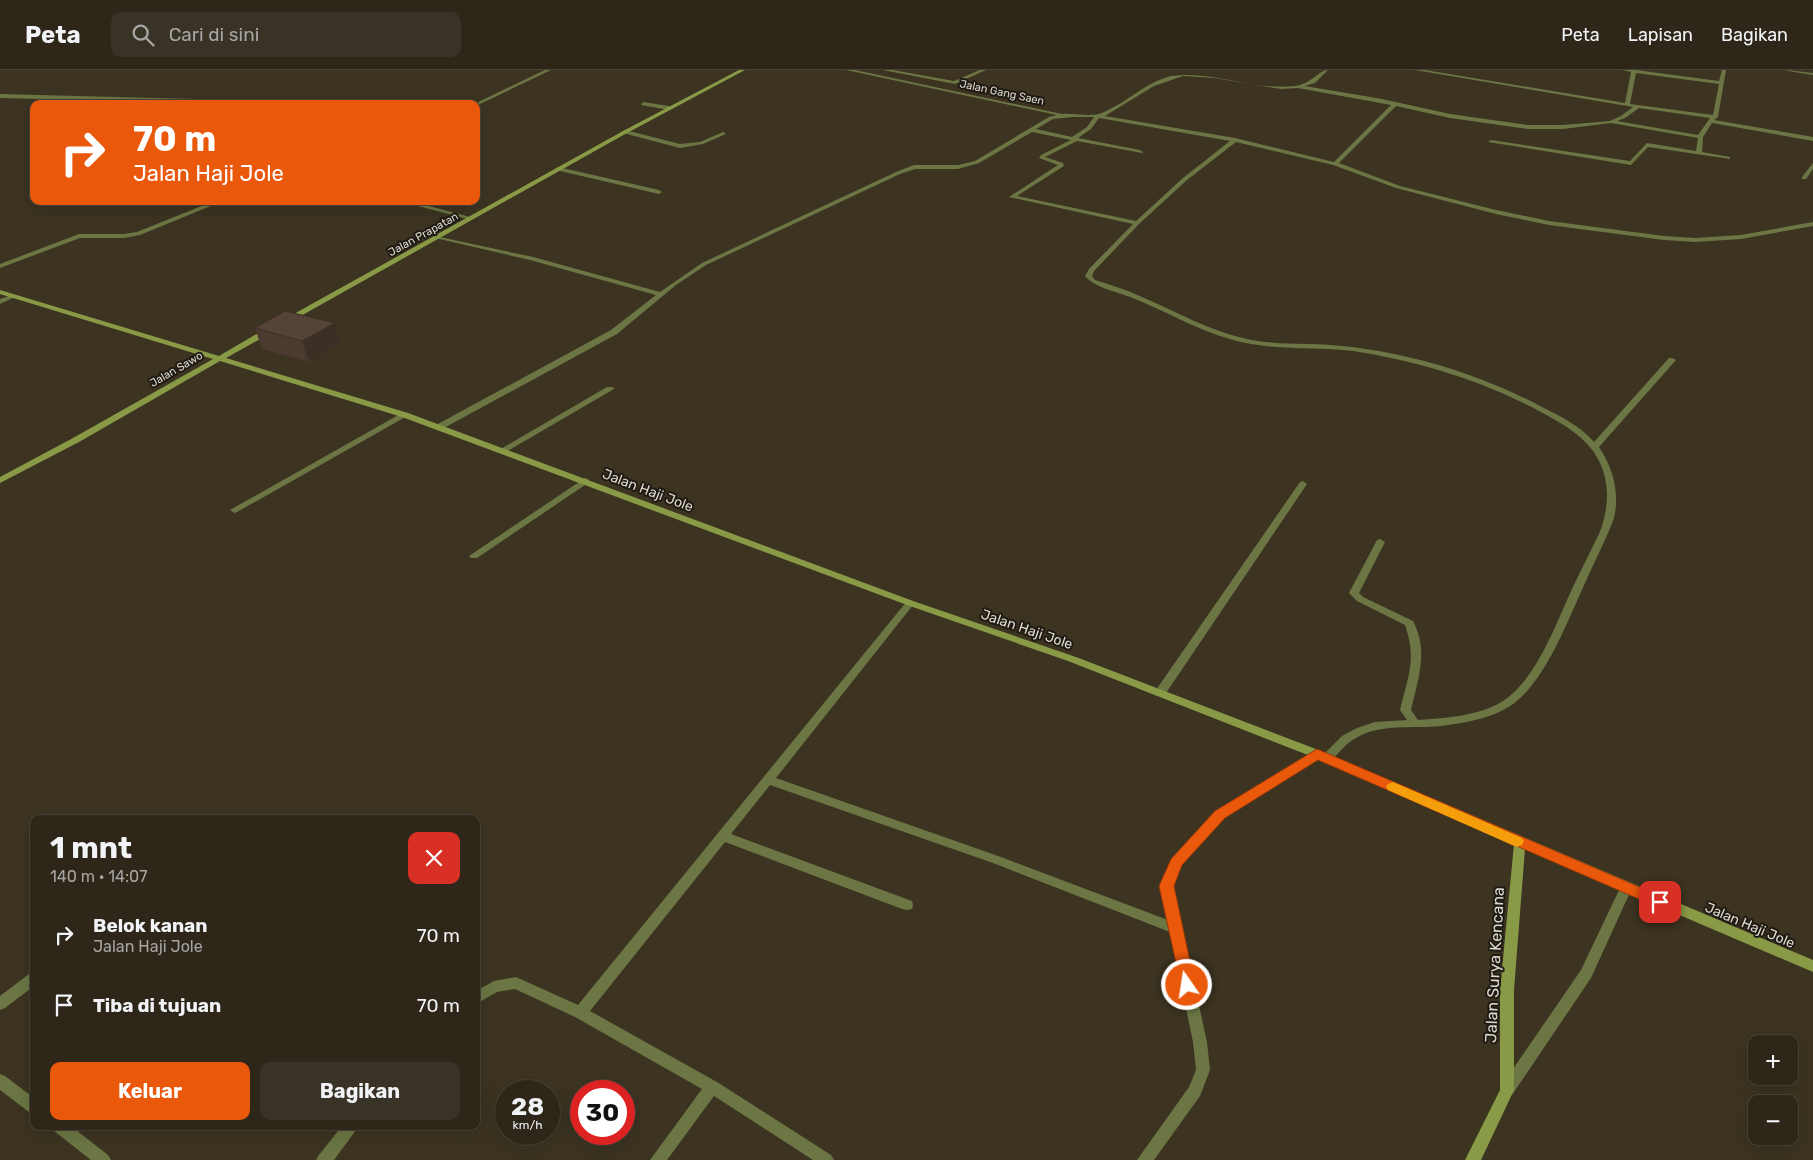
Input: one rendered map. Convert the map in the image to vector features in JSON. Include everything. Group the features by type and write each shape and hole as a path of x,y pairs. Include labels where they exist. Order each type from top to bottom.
{"main road":[{"name":"Jalan Prapatan","path":"218,358 625,132 743,70"},
{"name":"Jalan Sawo","path":"0,292 218,358"},
{"name":"Jalan Sawo","path":"0,480 76,440 218,358"},
{"name":"Jalan Haji Jole","path":"218,358 404,414 910,602 1072,659 1322,756 1626,888 1813,966"},
{"name":"Jalan Surya Kencana","path":"1473,1160 1507,1090 1507,990 1520,842"}],"street":[{"path":"480,102 549,70"},
{"name":"Jalan Gang Saen","path":"848,70 1065,115"},
{"path":"885,70 955,83 984,70"},
{"path":"1180,70 1257,84 1297,86 1450,116 1527,127 1563,127 1612,122 1624,118 1637,107"},
{"path":"1297,86 1309,84 1326,70"},
{"path":"1417,70 1713,119 1813,139"},
{"path":"1625,70 1721,83"},
{"path":"1699,153 1699,137 1713,119 1724,70"},
{"path":"1788,70 1813,74"},
{"path":"1627,105 1634,71"},
{"path":"1137,223 1012,197 1060,166 1061,164 1042,158 1042,156 1075,139 1089,128 1098,116 1105,114 1164,80 1174,76 1196,74"},
{"path":"0,96 111,100"},
{"path":"22,104 34,97"},
{"path":"643,104 669,108"},
{"path":"1335,164 1395,104"},
{"path":"439,427 614,332 660,294 704,264 898,173 914,167 958,167 977,162 1051,118 1065,115 1098,116 1235,140 1335,164 1398,187 1549,224 1695,240 1741,238 1813,224"},
{"path":"1612,122 1699,137"},
{"path":"1031,130 1140,152"},
{"path":"625,132 680,146 701,143 724,134"},
{"path":"1146,1160 1195,1091 1203,1070 1200,1042 1166,886 1176,863 1220,814 1322,756 1352,734 1379,724 1415,724 1456,720 1493,709 1515,697 1542,663 1583,576 1611,510 1610,487 1606,465 1589,440 1564,422 1534,405 1490,384 1380,353 1350,348 1272,345 1222,336 1199,328 1140,299 1093,281 1088,276 1091,270 1137,223 1185,179 1235,140"},
{"path":"1491,142 1631,163 1647,145 1728,158"},
{"path":"1804,178 1813,165"},
{"path":"558,169 659,192"},
{"path":"0,266 79,236 124,236 138,234 210,205"},
{"path":"418,205 471,218"},
{"path":"437,237 531,258 660,294"},
{"path":"0,302 14,296"},
{"path":"1594,447 1672,360"},
{"path":"503,450 610,389"},
{"path":"234,510 404,414"},
{"path":"474,556 585,481"},
{"path":"1160,693 1303,484"},
{"path":"1380,542 1354,593 1360,599 1409,623 1417,650 1418,669 1405,710 1415,724"},
{"path":"580,1013 910,602"},
{"path":"768,780 997,860 1174,928"},
{"path":"722,836 907,906"},
{"name":"Jalan Surya Kencana","path":"1507,1090 1586,974 1626,888"},
{"path":"0,1004 30,981"},
{"path":"480,996 494,987 516,983 580,1013 712,1086 826,1160"},
{"path":"0,1081 30,1104"},
{"path":"658,1160 712,1086"},
{"path":"64,1130 103,1160"},
{"path":"324,1160 349,1130"}],"building":[{"path":"285,311 335,323 302,341 255,328"}],"slow traffic":[{"path":"1393,787 1517,841"}],"route":[{"path":"1187,985 1166,886 1176,863 1220,814 1317,754 1660,902"}]}
